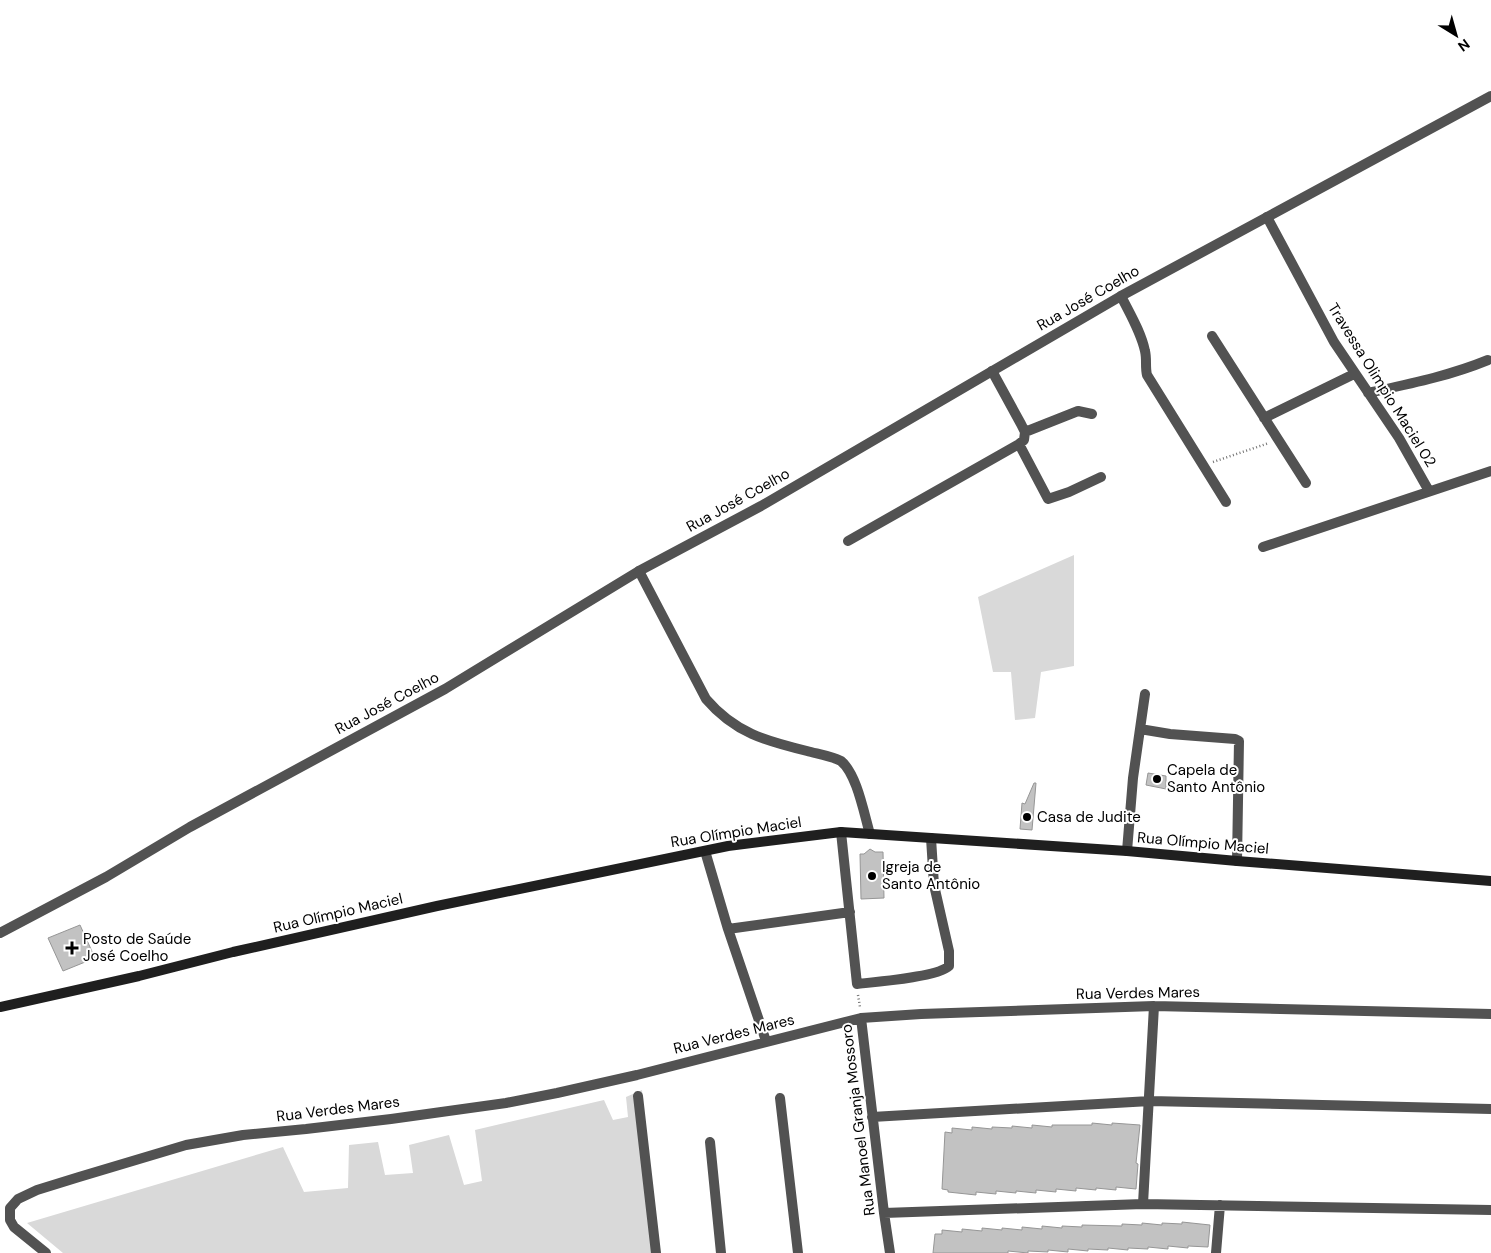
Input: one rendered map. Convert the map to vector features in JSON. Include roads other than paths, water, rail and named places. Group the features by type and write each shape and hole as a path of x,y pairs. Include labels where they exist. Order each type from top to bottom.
{"main road":[{"name":"Rua Olímpio Maciel","path":"0,1006 140,976 233,952 437,906 705,851 785,838 841,832 1127,850 1237,862 1491,880"}],"street":[{"name":"Rua José Coelho","path":"0,933 106,876 190,827 445,689 639,571 761,506 1121,296 1491,96"},
{"name":"Travessa Olimpio Maciel 02","path":"1267,216 1334,342 1398,438 1429,490"},
{"path":"1121,296 1142,339 1146,355 1147,375 1226,502"},
{"path":"1212,336 1306,483"},
{"path":"1368,393 1459,372 1488,360"},
{"path":"848,541 1024,440 1025,432 992,370"},
{"path":"1264,418 1354,374"},
{"path":"1025,432 1078,411 1092,414"},
{"path":"1019,444 1048,499 1069,492 1101,477"},
{"path":"1263,547 1429,490 1491,471"},
{"path":"639,571 706,699 717,712 742,730 765,741 841,761 853,778 870,834"},
{"path":"1127,850 1133,778 1145,694"},
{"path":"1140,729 1238,740 1240,743 1237,862"},
{"path":"841,832 857,984 897,980 945,969 949,966 949,952 934,885 931,838"},
{"path":"705,851 728,929 766,1041"},
{"path":"728,929 850,912"},
{"path":"1143,1204 1154,1006"},
{"name":"Rua Verdes Mares","path":"46,1253 14,1227 9,1216 12,1204 22,1196 186,1145 243,1135 382,1120 514,1101 628,1077 861,1018 921,1014 1154,1006 1491,1014"},
{"name":"Rua Manoel Granja Mossoro","path":"861,1018 890,1253"},
{"path":"638,1096 656,1253"},
{"path":"780,1098 798,1253"},
{"path":"872,1117 1150,1101 1491,1109"},
{"path":"710,1142 721,1253"},
{"path":"884,1213 1143,1204 1491,1210"},
{"path":"1216,1253 1220,1205"}],"place":[{"name":"Capela de Santo Antônio","path":"1157,779"},
{"name":"Casa de Judite","path":"1027,817"},
{"name":"Igreja de Santo Antônio","path":"872,876"},
{"name":"Posto de Saúde José Coelho","path":"72,948"}]}
